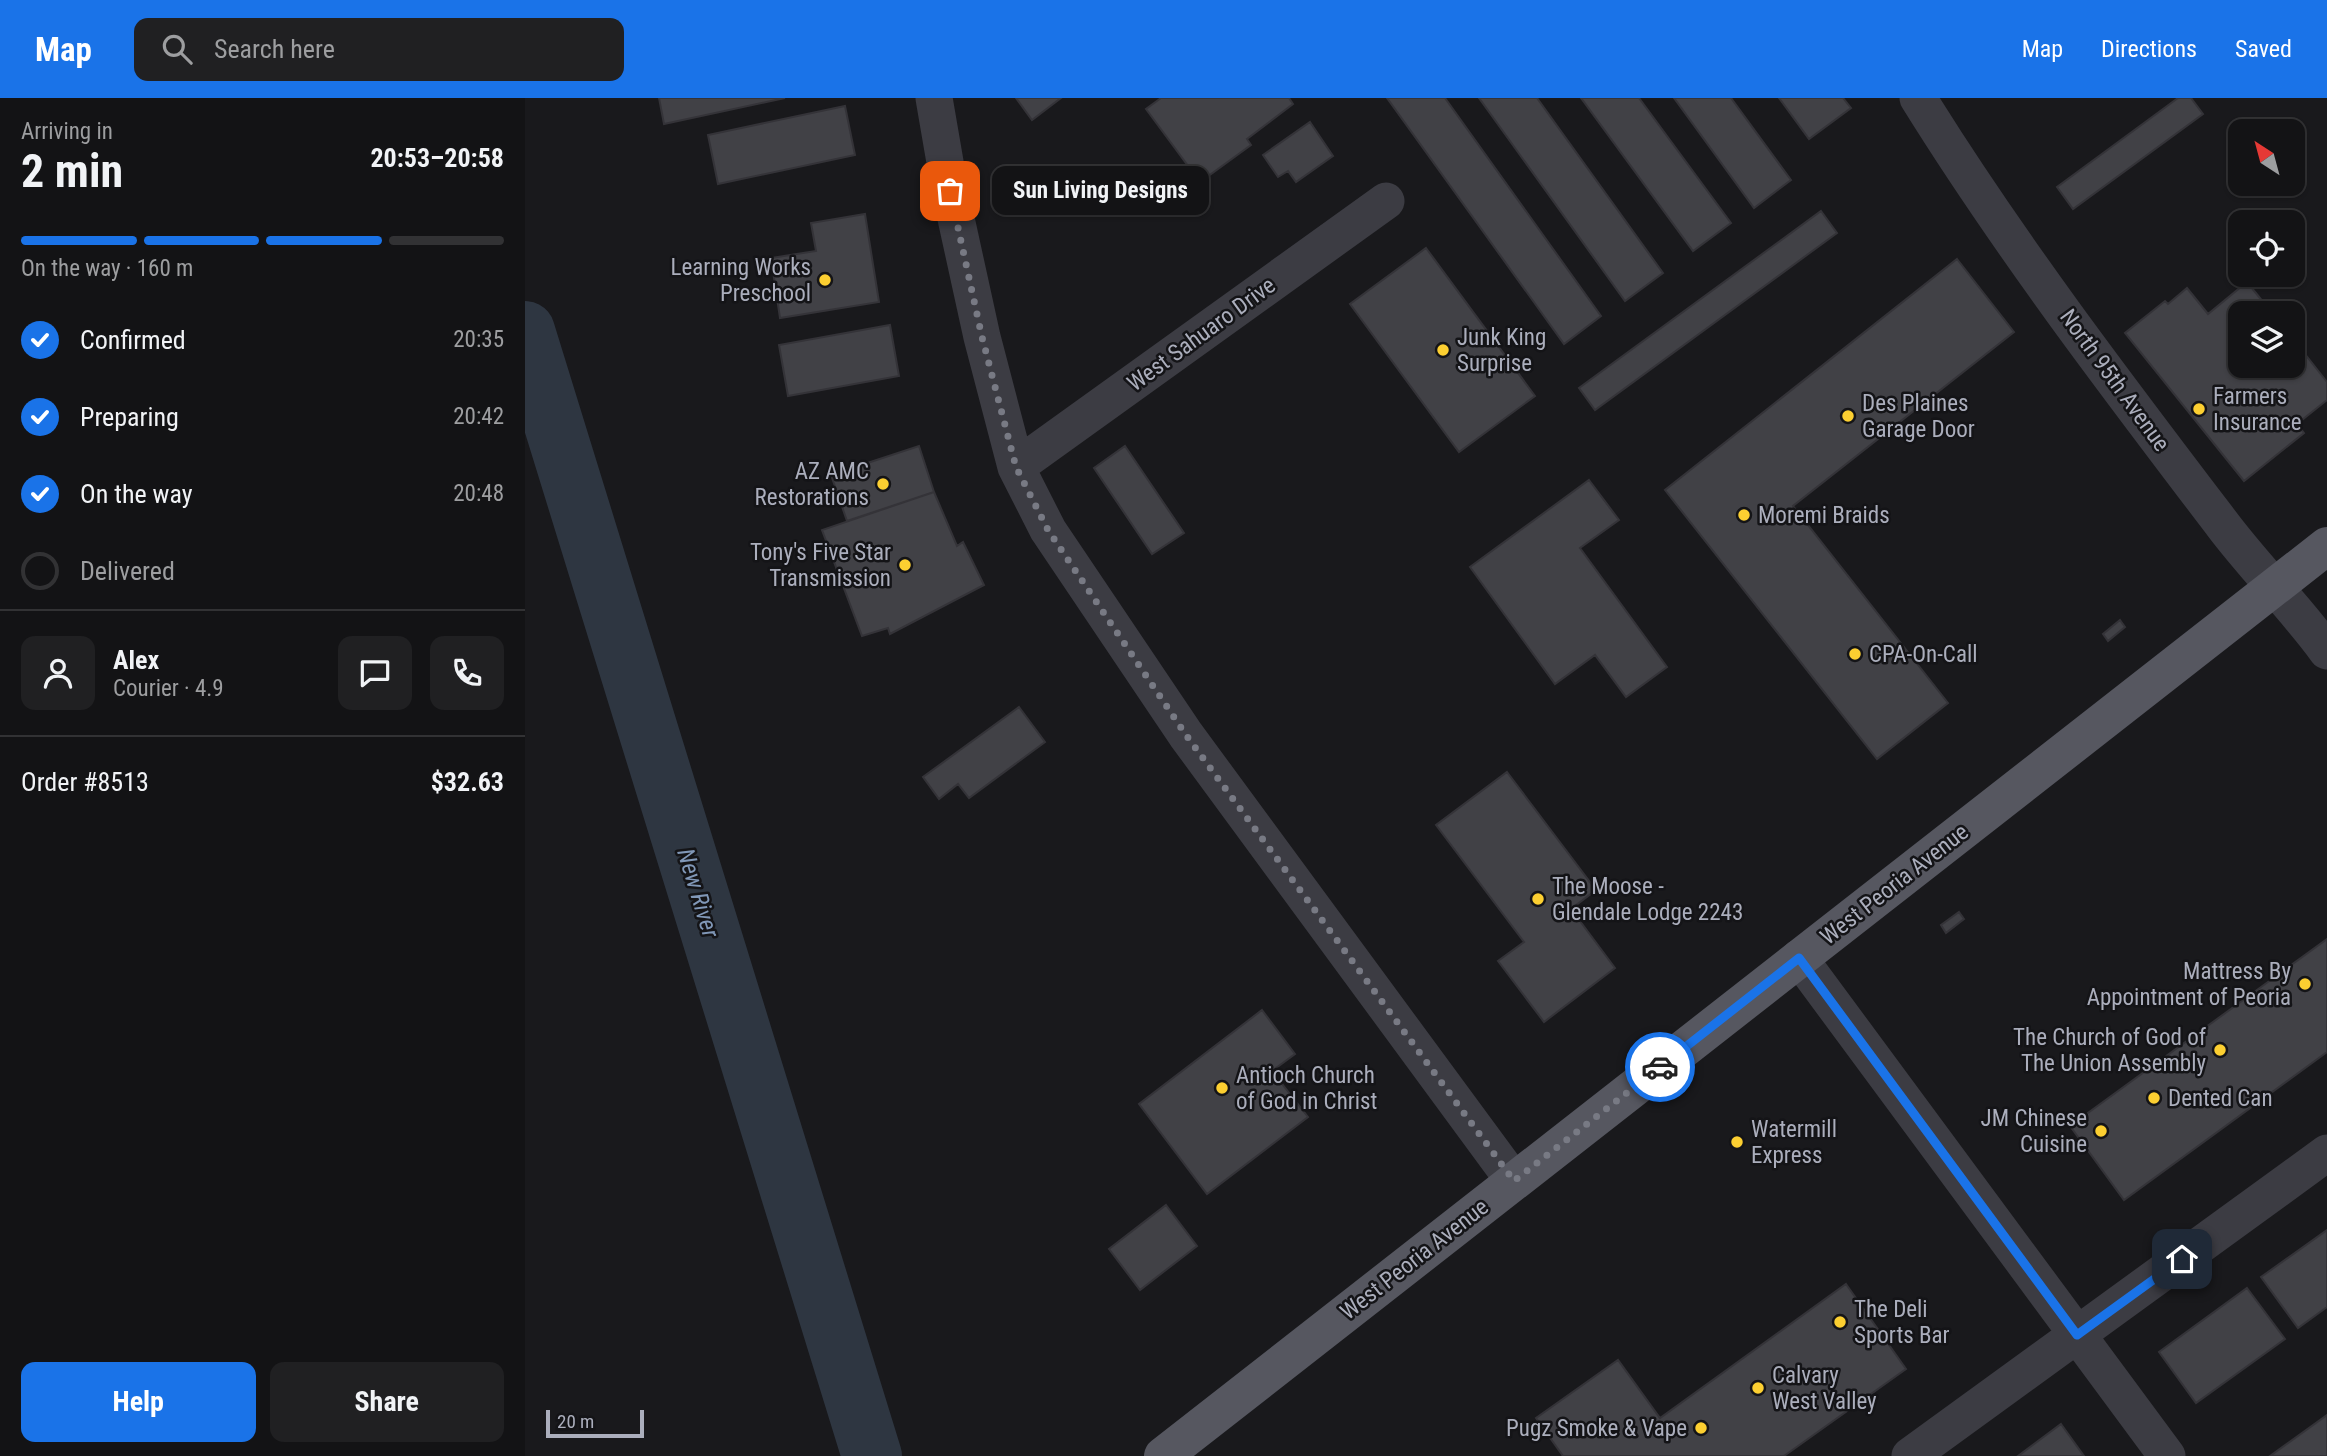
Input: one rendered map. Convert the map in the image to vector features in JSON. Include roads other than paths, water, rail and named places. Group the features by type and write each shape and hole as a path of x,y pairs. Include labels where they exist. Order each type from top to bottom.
{"main road":[{"name":"West Peoria Avenue","path":"1163,1456 2327,546"}],"street":[{"path":"934,98 950,191 982,337 1016,467 1048,530 1186,735 1514,1181"},
{"name":"North 95th Avenue","path":"1918,98 1951,151 2081,335 2224,527 2327,651"},
{"name":"West Sahuaro Drive","path":"1016,467 1386,201"},
{"path":"1799,958 2167,1456"},
{"path":"1910,1456 2327,1153"}],"waterway":[{"name":"New River","path":"525,331 872,1456"}],"place":[{"name":"Sun Living Designs","path":"950,191"},
{"name":"Learning Works Preschool","path":"825,280"},
{"name":"Junk King Surprise","path":"1443,350"},
{"name":"Farmers Insurance","path":"2199,409"},
{"name":"Des Plaines Garage Door","path":"1848,416"},
{"name":"AZ AMC Restorations","path":"883,484"},
{"name":"Moremi Braids","path":"1744,515"},
{"name":"Tony's Five Star Transmission","path":"905,565"},
{"name":"CPA-On-Call","path":"1855,654"},
{"name":"The Moose - Glendale Lodge 2243","path":"1538,899"},
{"name":"Mattress By Appointment of Peoria","path":"2305,984"},
{"name":"The Church of God of The Union Assembly","path":"2220,1050"},
{"name":"Antioch Church of God in Christ","path":"1222,1088"},
{"name":"Dented Can","path":"2154,1098"},
{"name":"JM Chinese Cuisine","path":"2101,1131"},
{"name":"Watermill Express","path":"1737,1142"},
{"name":"The Deli Sports Bar","path":"1840,1322"},
{"name":"Calvary West Valley","path":"1758,1388"},
{"name":"Pugz Smoke & Vape","path":"1701,1428"}]}
